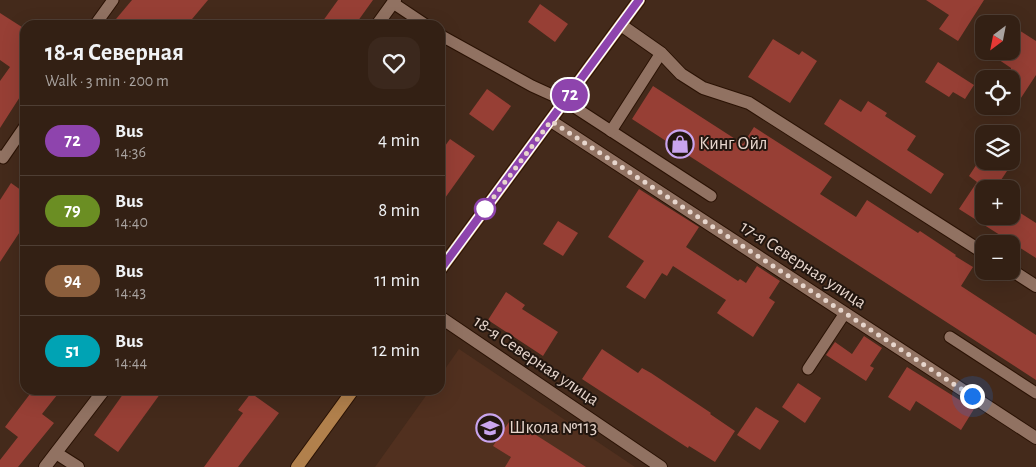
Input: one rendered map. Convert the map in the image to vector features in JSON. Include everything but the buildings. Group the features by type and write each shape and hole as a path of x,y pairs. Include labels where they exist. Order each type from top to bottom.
{"main road":[{"path":"445,263 639,0"},
{"path":"297,467 349,395"}],"street":[{"path":"381,20 394,1"},
{"path":"621,25 661,53 681,74 704,88 749,103 975,247"},
{"name":"17-я Северная улица","path":"551,121 1036,438"},
{"path":"1020,276 1036,286"},
{"name":"18-я Северная улица","path":"445,320 662,467"},
{"path":"45,467 100,395"},
{"path":"56,452 78,467"}],"lane":[{"path":"98,20 112,0"},
{"path":"394,1 419,20"},
{"path":"445,38 532,86 565,101 711,196"},
{"path":"611,131 661,53"},
{"path":"0,156 3,158 20,133"},
{"path":"808,369 845,313"},
{"path":"950,337 1036,393"}],"shaded area":[{"name":"Школа №113","path":"459,349 635,467 375,467 426,395 445,395 445,369"}],"bus line":[{"name":"72","path":"445,263 639,0"}],"place":[{"name":"Кинг Ойл","path":"680,144"},
{"name":"Школа №113","path":"490,428"}],"route":[{"path":"485,209 551,121 972,396"}]}
